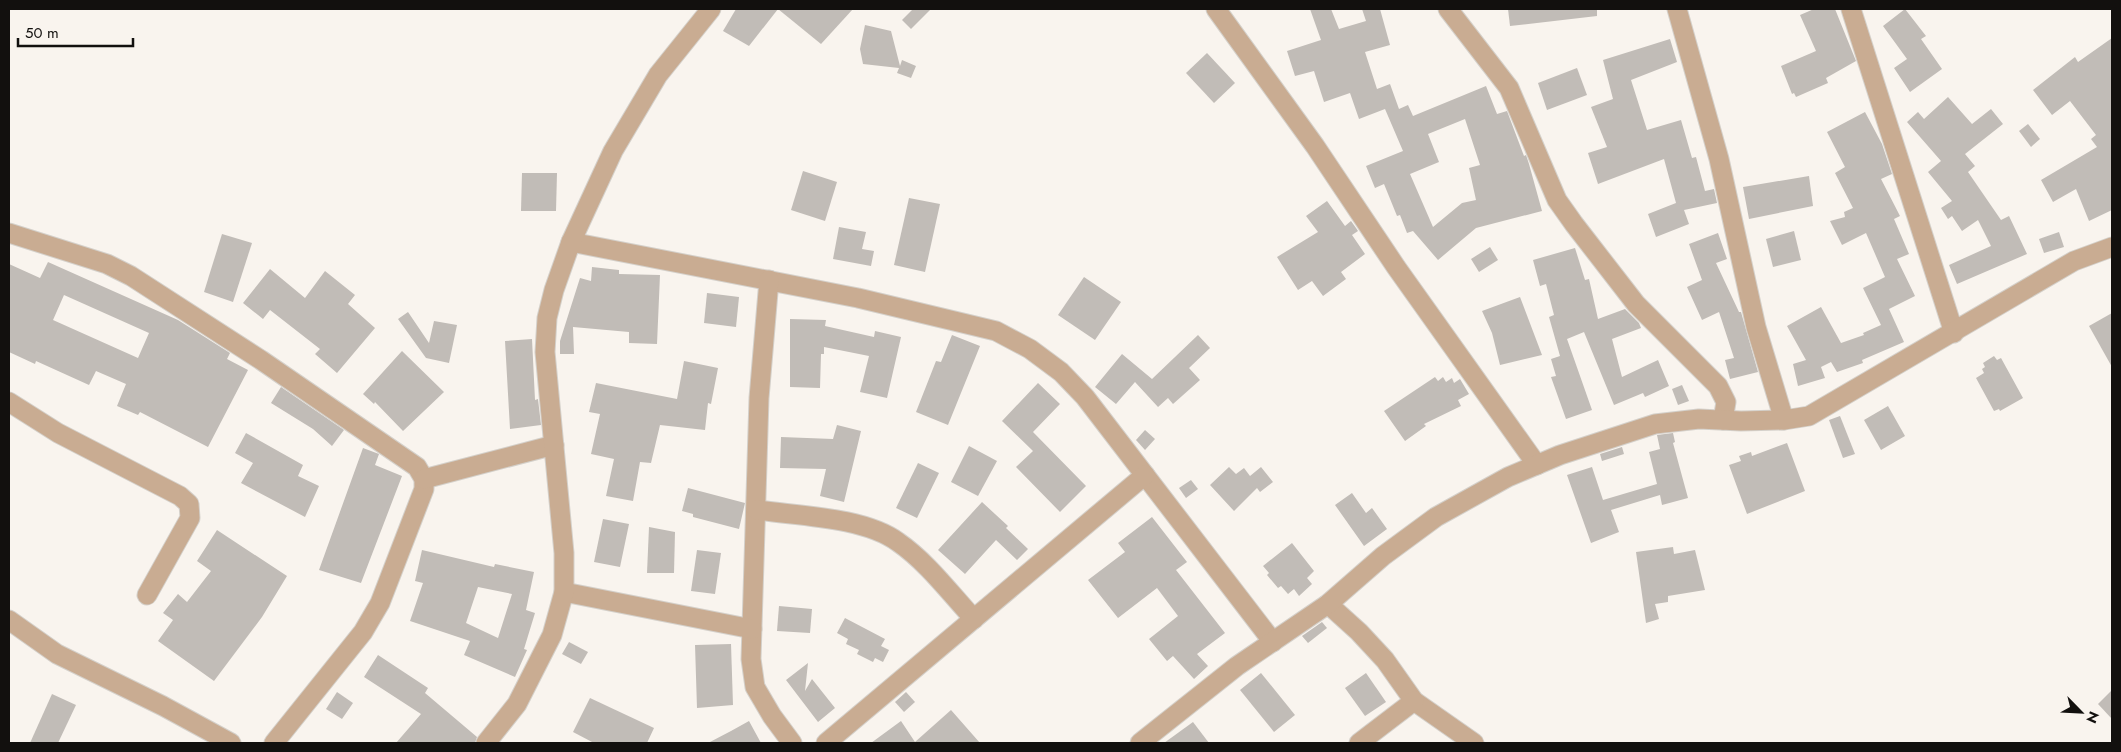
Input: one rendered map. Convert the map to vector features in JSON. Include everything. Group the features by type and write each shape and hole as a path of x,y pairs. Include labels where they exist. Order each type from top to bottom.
{"street":[{"path":"486,743 516,704 548,644 564,592 564,553 545,352 547,318 571,242 613,151 658,76 711,9"},
{"path":"1216,9 1316,146 1396,267 1537,465"},
{"path":"1448,9 1509,88 1557,200 1636,304 1718,386 1726,402 1723,420"},
{"path":"1677,9 1719,158 1756,327 1784,420"},
{"path":"1851,9 1954,333"},
{"path":"9,233 107,264 131,276 261,360 417,467 424,479 421,499 380,603 363,632 274,743"},
{"path":"571,242 858,298 996,331 1030,349 1061,372 1085,397 1273,642"},
{"path":"1140,743 1237,666 1328,604 1383,556 1436,517 1508,477 1560,455 1655,424 1699,419 1784,420 1809,416 1954,333 2074,261 2112,247"},
{"path":"769,280 760,398 751,659 756,687 772,716 792,743"},
{"path":"9,402 58,433 180,496 189,504 190,518 147,595"},
{"path":"424,479 554,445"},
{"path":"826,743 1145,475"},
{"path":"757,510 865,525 891,537 913,555 974,619"},
{"path":"564,592 752,629"},
{"path":"1328,604 1359,632 1378,653 1414,701 1474,743"},
{"path":"9,620 57,654 163,706 231,743"},
{"path":"1359,743 1414,701"}],"building":[{"path":"736,9 778,9 749,46 723,31"},
{"path":"778,9 853,9 821,44"},
{"path":"913,9 931,9 911,29 902,20"},
{"path":"1310,9 1331,9 1339,29 1366,21 1362,9 1380,9 1390,45 1365,52 1377,89 1390,84 1399,109 1408,105 1413,116 1486,86 1497,114 1507,111 1524,156 1526,155 1542,211 1476,228 1438,260 1413,231 1407,233 1400,215 1397,216 1384,184 1375,188 1366,166 1403,151 1385,109 1359,119 1350,93 1324,102 1314,71 1295,76 1287,51 1321,40","holes":["1465,119 1480,165 1469,168 1476,200 1462,203 1433,227 1410,174 1439,162 1428,134"]},
{"path":"1508,9 1597,9 1597,16 1510,26"},
{"path":"1814,9 1835,9 1856,61 1826,78 1828,83 1796,97 1794,93 1792,94 1781,66 1816,51 1800,15"},
{"path":"1905,9 1926,36 1921,39 1942,69 1910,92 1894,68 1907,59 1883,26"},
{"path":"865,25 891,31 900,66 902,60 916,66 911,78 897,73 899,68 863,64 860,49"},
{"path":"2112,38 2112,210 2089,221 2076,189 2053,202 2041,180 2097,147 2091,139 2096,135 2070,101 2052,115 2033,90 2075,57 2078,62"},
{"path":"1670,39 1677,62 1631,80 1647,130 1681,120 1692,158 1696,157 1705,191 1714,189 1717,203 1684,210 1689,224 1656,237 1648,214 1676,203 1664,159 1598,184 1588,153 1607,147 1591,107 1613,99 1603,60"},
{"path":"1207,53 1235,83 1214,103 1186,73"},
{"path":"1577,68 1587,95 1547,110 1538,83"},
{"path":"1948,97 1972,124 1991,109 2003,124 1965,154 1975,166 1968,172 2001,220 2009,216 2027,254 1957,284 1949,265 1991,246 1978,220 1962,231 1952,216 1948,219 1941,208 1952,201 1928,172 1941,161 1907,122 1918,112 1924,119"},
{"path":"1865,112 1882,144 1892,174 1881,179 1900,216 1894,219 1909,254 1897,259 1915,296 1889,309 1904,342 1862,360 1863,363 1837,372 1831,362 1821,367 1825,378 1798,386 1793,364 1806,360 1787,326 1821,307 1841,343 1864,335 1863,333 1881,325 1863,288 1885,277 1866,233 1842,245 1830,221 1845,217 1844,212 1853,208 1835,173 1845,167 1827,132"},
{"path":"2028,124 2040,139 2031,147 2019,131"},
{"path":"803,171 837,182 825,221 791,210"},
{"path":"522,173 557,173 556,211 521,211"},
{"path":"1809,176 1813,206 1749,219 1743,187"},
{"path":"909,198 940,204 925,272 894,265"},
{"path":"1327,201 1345,226 1351,221 1358,231 1352,235 1365,254 1341,272 1346,279 1323,296 1312,281 1298,290 1277,257 1318,232 1306,216"},
{"path":"839,227 866,232 862,249 874,251 871,266 833,259"},
{"path":"1794,231 1801,260 1773,267 1766,239"},
{"path":"2059,232 2064,247 2044,253 2039,239"},
{"path":"1718,233 1727,259 1716,263 1739,312 1741,312 1758,372 1730,379 1725,360 1734,358 1719,312 1702,320 1687,287 1702,280 1689,244"},
{"path":"222,234 252,243 233,302 204,292"},
{"path":"1490,247 1498,260 1479,272 1471,259"},
{"path":"1575,248 1585,280 1589,279 1598,319 1625,309 1639,323 1641,328 1612,339 1622,377 1658,360 1669,386 1645,397 1643,393 1614,405 1584,332 1567,339 1592,410 1566,419 1551,377 1556,376 1551,359 1560,356 1549,317 1554,315 1546,284 1540,286 1533,260"},
{"path":"48,262 178,320 230,353 227,359 248,370 208,447 140,412 138,415 117,406 126,384 96,371 89,385 36,361 35,364 9,352 9,264 40,278","holes":["64,295 149,333 138,358 53,320"]},
{"path":"592,267 619,270 619,274 660,275 657,344 629,343 629,332 573,327 574,354 560,354 560,341 580,278 591,281"},
{"path":"270,269 305,298 325,271 355,295 348,304 375,328 337,373 315,354 320,349 270,310 263,319 243,303"},
{"path":"1084,277 1121,302 1095,340 1058,315"},
{"path":"707,293 739,297 736,327 704,323"},
{"path":"1520,297 1542,355 1500,365 1492,333 1482,311"},
{"path":"408,312 429,343 434,321 457,325 449,363 426,358 398,319"},
{"path":"2112,313 2112,367 2089,326"},
{"path":"790,319 826,320 825,326 874,337 875,331 901,337 887,398 860,392 869,356 824,347 824,354 821,354 820,388 790,387"},
{"path":"952,335 980,346 948,425 916,412 936,361 941,362"},
{"path":"1198,335 1210,348 1189,368 1200,380 1173,404 1168,398 1158,407 1135,382 1116,404 1095,387 1122,354 1152,379"},
{"path":"532,339 535,400 538,399 541,425 510,429 505,341"},
{"path":"402,351 444,392 403,431 375,402 374,404 363,394"},
{"path":"1994,356 1997,360 2001,358 2023,398 2000,411 1999,409 1994,411 1976,378 1984,373 1982,369 1985,367 1983,363"},
{"path":"684,361 718,368 711,404 708,403 705,430 660,425 651,463 640,462 633,501 606,496 614,459 591,454 600,414 589,412 596,383 677,399"},
{"path":"1435,377 1438,381 1443,377 1446,382 1452,378 1454,383 1460,379 1469,394 1458,400 1461,406 1424,424 1426,426 1405,441 1384,411"},
{"path":"1038,383 1060,404 1033,432 1086,486 1060,512 1016,467 1033,451 1002,421"},
{"path":"1682,385 1689,401 1678,405 1672,389"},
{"path":"281,387 344,430 332,446 313,429 271,403"},
{"path":"1888,406 1905,436 1881,450 1864,420"},
{"path":"1840,416 1855,454 1843,458 1829,420"},
{"path":"837,425 861,431 844,502 820,496 826,469 780,468 781,437 833,439"},
{"path":"1145,430 1155,439 1145,450 1136,440"},
{"path":"246,433 303,465 298,476 319,486 305,517 241,483 253,463 235,453"},
{"path":"1673,433 1675,442 1673,443 1688,498 1662,505 1660,495 1611,510 1619,532 1591,543 1567,475 1592,467 1603,500 1657,484 1649,452 1660,449 1657,435"},
{"path":"1787,443 1805,491 1747,514 1729,465 1741,461 1739,456 1751,452 1752,456"},
{"path":"969,446 997,461 978,496 951,482"},
{"path":"1622,447 1624,454 1602,461 1600,454"},
{"path":"363,448 379,454 375,465 402,476 361,583 319,570"},
{"path":"918,463 939,473 917,518 896,508"},
{"path":"1229,467 1236,474 1244,468 1250,476 1261,467 1273,482 1260,492 1257,488 1234,511 1210,485"},
{"path":"1191,480 1198,489 1186,498 1179,488"},
{"path":"688,488 745,503 739,529 693,517 693,514 682,511"},
{"path":"1352,493 1366,513 1372,508 1387,529 1364,546 1335,505"},
{"path":"982,502 1008,526 1006,528 1028,549 1017,560 996,540 965,574 938,550"},
{"path":"1152,517 1187,562 1176,570 1225,633 1197,654 1208,666 1194,679 1173,656 1167,661 1149,639 1178,616 1157,588 1118,618 1088,580 1125,552 1118,543"},
{"path":"603,519 629,524 620,567 594,562"},
{"path":"649,527 675,532 674,573 647,573"},
{"path":"217,530 287,576 262,617 214,681 158,641 173,620 163,613 178,594 187,602 211,571 197,561"},
{"path":"1292,543 1314,571 1307,578 1312,584 1299,596 1294,589 1288,594 1281,586 1278,588 1267,575 1269,573 1263,566"},
{"path":"1673,547 1674,554 1695,550 1705,590 1668,596 1668,602 1655,604 1659,619 1646,623 1636,552"},
{"path":"422,550 494,567 495,564 534,572 526,610 535,613 524,649 527,650 515,677 464,655 470,641 410,621 423,583 415,581","holes":["478,587 512,594 498,638 466,623"]},
{"path":"697,550 721,553 715,594 691,591"},
{"path":"779,606 812,609 810,633 777,631"},
{"path":"845,618 885,639 881,646 889,650 883,662 875,658 873,662 857,654 859,650 846,644 848,639 837,633"},
{"path":"1322,622 1327,628 1308,643 1302,636"},
{"path":"569,642 588,652 581,664 562,654"},
{"path":"731,644 733,705 697,708 695,645"},
{"path":"378,655 428,688 425,693 477,737 475,743 396,743 421,714 364,677"},
{"path":"808,663 805,691 812,679 835,708 818,722 786,680"},
{"path":"1261,673 1295,715 1274,732 1240,690"},
{"path":"1366,673 1386,702 1365,716 1345,688"},
{"path":"2112,690 2112,719 2098,704"},
{"path":"337,692 353,703 342,719 326,709"},
{"path":"906,692 915,702 904,712 895,702"},
{"path":"52,694 76,705 58,743 30,743"},
{"path":"590,698 654,728 647,743 594,743 573,732"},
{"path":"951,710 980,743 871,743 901,721 915,742"},
{"path":"749,721 761,743 708,743 731,731"},
{"path":"1193,722 1209,743 1164,743"}]}
